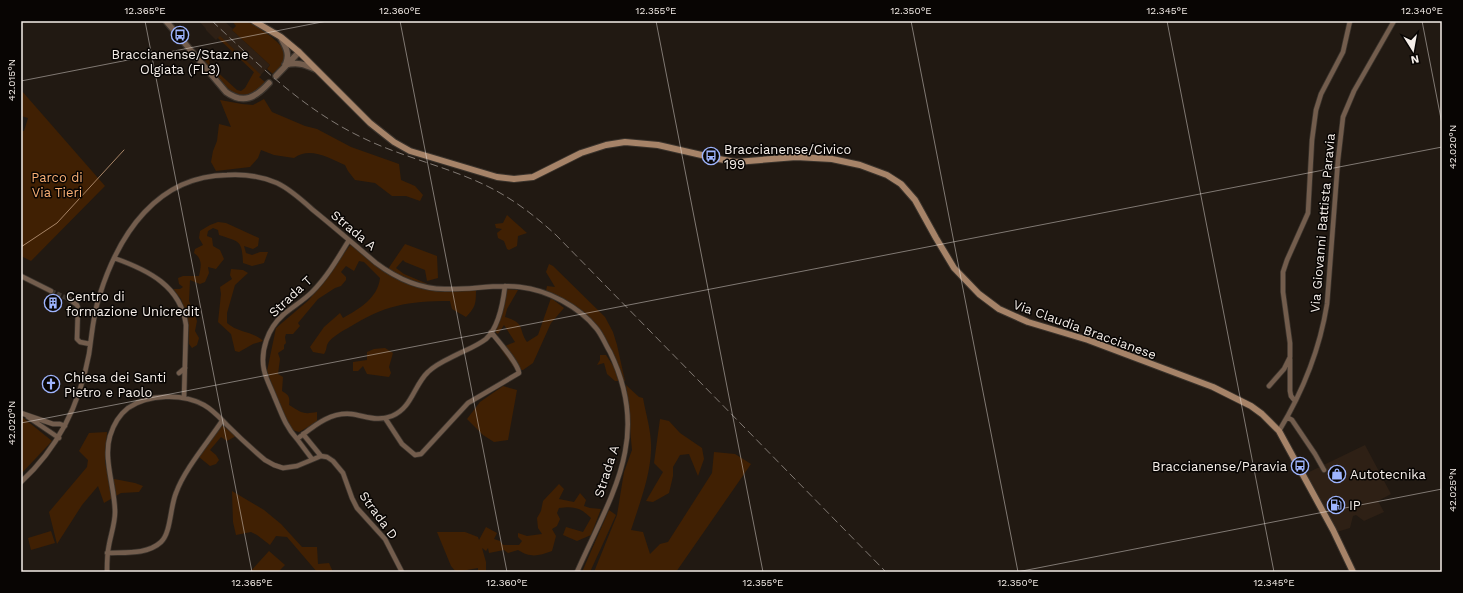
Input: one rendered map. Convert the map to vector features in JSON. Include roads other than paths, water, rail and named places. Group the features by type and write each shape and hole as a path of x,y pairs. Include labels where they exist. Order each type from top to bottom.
{"main road":[{"name":"Via Claudia Braccianese","path":"254,21 281,37 299,52 370,122 397,144 410,151 497,177 514,179 533,177 581,153 606,145 625,142 658,144 719,160 736,162 796,157 847,162 874,169 894,179 911,195 954,268 979,294 999,309 1028,322 1088,340 1213,387 1251,406 1268,419 1279,431 1333,530 1353,572"}],"street":[{"path":"166,21 228,94 240,98 251,97 261,92 269,83"},
{"path":"1295,401 1291,396 1290,391 1290,343 1283,292 1283,272 1308,213 1312,140 1316,110 1321,94 1343,52 1350,21"},
{"name":"Via Giovanni Battista Paravia","path":"1279,431 1295,401 1315,351 1325,316 1338,160 1344,117 1354,91 1394,21"},
{"path":"281,37 288,54 285,65"},
{"path":"276,76 299,52"},
{"path":"285,65 298,63 305,64 317,70"},
{"name":"Strada A","path":"21,482 35,468 58,438 71,414 82,384 97,303 104,280 129,231 156,200 181,184 197,178 214,175 246,175 264,178 278,183 296,195 388,272 403,280 415,285 445,289 505,286 523,287 543,292 563,302 594,326 602,337 616,365 625,395 629,428 622,464 601,519 576,572"},
{"name":"Strada T","path":"312,459 285,423 265,374 263,362 266,342 268,334 275,324 282,316 316,288 350,240"},
{"path":"114,258 154,276 160,280 177,298 185,317 186,325 184,398"},
{"path":"21,276 50,291"},
{"path":"297,439 323,420 351,414 372,419 385,418 396,415 403,410 411,400 421,380 430,370 477,345 485,340 492,332 500,311 505,286"},
{"path":"69,299 77,305 78,308 77,339 80,342 90,344"},
{"path":"385,418 406,447 415,455 420,454 468,403 518,374 518,370 514,363 492,332"},
{"path":"1269,386 1284,369 1290,357"},
{"path":"179,373 185,368"},
{"path":"107,572 107,554 114,526 115,513 108,457 108,444 115,423 125,411 139,402 162,398 184,398 192,400 203,405 265,460 279,467 297,466 321,456 303,434"},
{"path":"23,413 34,415 53,424 60,424 64,429"},
{"path":"23,413 49,432 53,432 58,438"},
{"path":"1287,417 1292,420 1324,470"},
{"path":"43,427 48,425 46,421"},
{"path":"107,554 142,551 157,545 162,541 167,530 172,504 177,489 184,476 222,421"},
{"name":"Strada D","path":"321,456 330,459 341,470 357,508 385,539 402,572"}],"waterway":[{"path":"21,247 57,223 124,150"}],"tunnel":[{"path":"51,291 69,299"}],"railway":[{"path":"212,21 283,86 321,114 342,127 378,145 470,178 495,190 522,207 556,235 886,572"}],"place":[{"name":"Braccianense/Staz.ne Olgiata (FL3)","path":"180,35"},
{"name":"Braccianense/Civico 199","path":"711,156"},
{"name":"Centro di formazione Unicredit","path":"53,303"},
{"name":"Chiesa dei Santi Pietro e Paolo","path":"51,384"},
{"name":"Braccianense/Paravia","path":"1300,466"},
{"name":"Autotecnika","path":"1337,474"},
{"name":"IP","path":"1336,505"}],"park label":[{"name":"Parco di Via Tieri","path":"57,184"}]}
